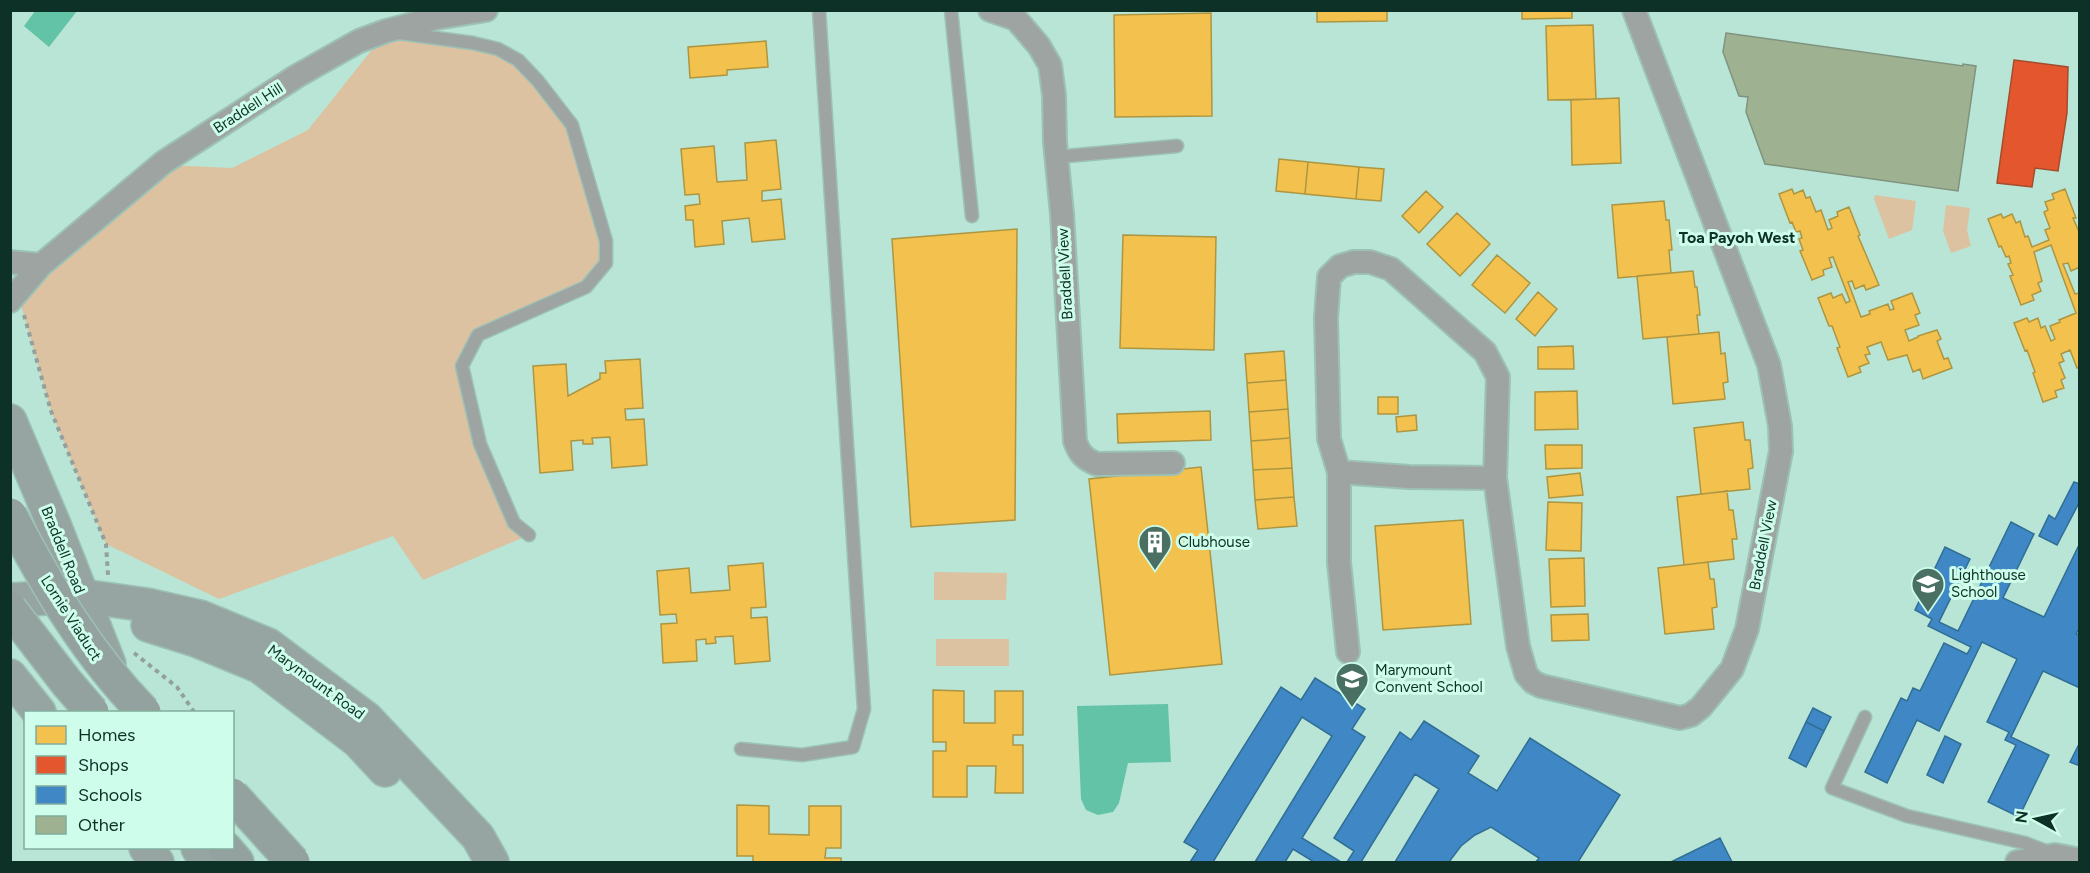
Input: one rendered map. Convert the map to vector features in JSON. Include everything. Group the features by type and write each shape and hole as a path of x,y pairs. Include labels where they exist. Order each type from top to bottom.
{"highway":[{"name":"Lornie Viaduct","path":"10,515 41,573 89,649 143,711"},
{"path":"10,609 91,711"},
{"path":"234,797 293,862"},
{"path":"226,849 237,862"}],"main road":[{"name":"Braddell Road","path":"10,421 94,604 130,711"},
{"name":"Marymount Road","path":"10,600 147,605 200,617 268,645 368,719 478,837 492,862"},
{"name":"Marymount Road","path":"10,622 94,604 144,624 196,640 259,666 358,741 468,862"},
{"path":"10,676 38,711"},
{"path":"147,849 157,862"},
{"path":"199,849 207,862"}],"street":[{"name":"Braddell Hill","path":"13,299 41,265 164,162 297,76 359,41 386,31 436,18 486,10"},
{"path":"990,10 1018,15"},
{"name":"Braddell View","path":"1348,652 1338,562 1339,472 1329,439 1326,318 1329,277 1340,266 1354,262 1371,262 1391,268 1485,352 1498,377 1495,478 1518,646 1526,674 1533,682 1541,686 1680,718 1691,715 1701,707 1732,669 1747,629 1781,451 1780,426 1768,365 1634,10"},
{"name":"Braddell View","path":"1018,15 1050,65 1062,214 1075,441 1078,450 1086,459 1097,464 1173,463"},
{"path":"10,262 41,265"},
{"path":"1339,472 1409,477 1495,478"},
{"path":"2017,862 2055,855 2079,860"}],"lane":[{"path":"741,749 802,755 853,747 864,709 819,10"},
{"path":"951,10 972,216"},
{"path":"386,31 473,43 498,49 518,60 538,81 572,125 606,241 606,263 586,287 478,335 462,366 480,444 514,523 529,535"},
{"path":"1056,157 1177,146"},
{"path":"1865,717 1832,788 1907,816 2025,843 2055,855"}],"path":[{"path":"13,299 23,310 51,411 106,544 94,604"},
{"path":"131,651 177,687 193,711"}],"shaded area":[{"path":"35,11 77,11 49,47 24,26"},
{"path":"386,32 449,39 518,60 572,125 606,263 586,287 478,335 462,366 480,444 514,523 529,535 423,580 393,536 219,599 106,544 51,411 19,298 166,165 232,168 308,130"},
{"path":"1875,195 1916,201 1912,230 1889,239 1874,199"},
{"path":"1946,205 1970,208 1967,230 1971,246 1951,253 1943,231"},
{"path":"934,572 1007,573 1006,600 934,600"},
{"path":"936,639 1009,639 1009,666 936,666"},
{"path":"1168,704 1171,762 1128,763 1119,803 1113,812 1098,815 1086,810 1081,799 1077,706"}],"building: Homes":[{"path":"1317,10 1387,10 1387,21 1317,22"},
{"path":"1522,10 1572,10 1572,18 1522,19"},
{"path":"1211,13 1212,116 1115,117 1114,15"},
{"path":"1593,25 1596,99 1548,100 1546,26"},
{"path":"766,41 768,67 727,70 727,75 690,78 688,47"},
{"path":"1619,98 1621,163 1572,165 1571,100"},
{"path":"776,140 781,189 762,191 762,201 781,199 785,239 752,242 749,218 722,221 724,244 695,247 693,220 686,220 685,206 700,204 699,194 685,195 681,149 714,146 717,182 747,180 745,143"},
{"path":"1279,159 1308,162 1305,194 1276,191"},
{"path":"1308,162 1359,167 1356,199 1305,194"},
{"path":"1359,167 1384,169 1381,201 1356,199"},
{"path":"1792,189 1794,194 1803,190 1806,198 1810,197 1816,212 1821,210 1828,230 1832,228 1829,220 1838,216 1837,212 1849,207 1860,235 1858,236 1879,285 1866,290 1864,285 1855,289 1852,281 1848,282 1861,317 1870,314 1869,311 1888,304 1890,310 1894,309 1891,301 1912,293 1920,313 1915,315 1919,325 1905,330 1909,341 1937,330 1941,339 1937,341 1944,359 1948,358 1952,368 1923,379 1920,369 1913,372 1907,355 1888,360 1881,342 1867,347 1870,354 1865,355 1869,363 1859,367 1861,372 1848,377 1837,348 1840,347 1818,298 1831,293 1833,298 1842,294 1846,303 1850,301 1833,257 1829,258 1832,267 1823,270 1824,275 1812,280 1800,251 1803,250 1799,239 1802,238 1800,231 1796,232 1792,222 1790,223 1779,194"},
{"path":"2065,189 2080,234 2080,267 2071,271 2068,263 2063,264 2075,294 2080,293 2080,367 2077,368 2070,350 2061,354 2064,361 2059,363 2065,378 2061,380 2064,388 2055,391 2057,397 2043,402 2027,350 2025,351 2014,323 2027,318 2029,322 2038,318 2041,328 2045,326 2051,341 2055,339 2050,326 2076,313 2051,245 2034,252 2042,281 2038,283 2041,291 2032,295 2034,300 2021,305 2010,276 2013,275 2008,264 2011,263 2009,256 2006,257 2001,246 1999,247 1988,219 2001,214 2003,218 2012,214 2016,223 2020,221 2025,237 2028,236 2032,247 2049,240 2045,230 2050,228 2044,212 2048,210 2045,202 2054,199 2052,194"},
{"path":"1426,191 1443,207 1419,233 1402,216"},
{"path":"1664,201 1666,220 1669,220 1672,250 1669,250 1671,273 1618,278 1612,205"},
{"path":"1457,213 1490,244 1460,276 1427,244"},
{"path":"1017,229 1015,520 911,527 892,239"},
{"path":"1123,235 1216,237 1214,350 1120,348"},
{"path":"1497,255 1530,283 1505,313 1472,285"},
{"path":"1693,271 1700,315 1697,315 1699,334 1643,339 1637,276"},
{"path":"1538,292 1557,309 1535,336 1516,319"},
{"path":"1719,332 1721,354 1725,353 1728,382 1723,383 1725,399 1673,404 1667,337"},
{"path":"1573,346 1574,369 1538,369 1538,347"},
{"path":"1284,351 1286,380 1247,383 1245,354"},
{"path":"640,359 643,408 625,409 626,420 644,419 647,465 612,468 610,437 592,438 593,444 583,444 583,440 571,441 573,470 540,473 533,366 566,364 568,396 600,379 600,373 606,373 605,361"},
{"path":"1286,380 1288,409 1249,412 1247,383"},
{"path":"1577,391 1578,429 1535,430 1535,392"},
{"path":"1378,397 1398,397 1398,414 1378,414"},
{"path":"1288,409 1290,438 1251,441 1249,412"},
{"path":"1210,411 1211,440 1118,443 1117,414"},
{"path":"1416,415 1417,430 1397,432 1396,417"},
{"path":"1743,422 1745,440 1750,440 1753,468 1748,469 1750,489 1701,494 1694,428"},
{"path":"1290,438 1292,468 1253,470 1251,441"},
{"path":"1545,445 1582,445 1582,468 1546,469"},
{"name":"Clubhouse","path":"1201,467 1222,664 1110,675 1089,479"},
{"path":"1292,468 1294,497 1255,500 1253,470"},
{"path":"1580,473 1583,495 1549,498 1547,477"},
{"path":"1727,491 1729,510 1733,510 1737,539 1732,539 1734,559 1684,565 1677,497"},
{"path":"1294,497 1297,526 1258,529 1255,500"},
{"path":"1548,502 1582,503 1581,551 1546,550"},
{"path":"1463,520 1471,624 1383,630 1375,526"},
{"path":"1584,558 1585,606 1551,607 1549,559"},
{"path":"1708,562 1710,579 1714,579 1717,607 1712,608 1714,629 1665,634 1658,568"},
{"path":"763,563 766,607 751,608 751,618 767,617 770,661 735,664 733,636 715,637 716,643 706,644 706,639 696,640 697,661 663,663 661,624 677,623 676,614 660,615 657,571 689,568 691,593 730,590 728,566"},
{"path":"1588,614 1589,640 1552,641 1551,615"},
{"path":"933,690 964,691 964,723 995,723 995,691 1023,691 1023,735 1013,735 1013,745 1023,745 1023,793 995,793 996,766 967,766 967,797 933,797 933,751 946,751 946,742 933,742"},
{"path":"737,805 769,806 769,834 809,835 809,806 841,806 841,848 826,848 825,858 841,858 841,862 753,862 753,856 737,856"}],"building: Shops":[{"path":"2014,60 2068,67 2067,113 2058,171 2035,168 2032,187 1997,183"}],"building: Schools":[{"path":"2074,482 2080,484 2080,501 2057,545 2039,536 2049,515 2055,519"},
{"path":"2011,522 2034,534 2003,598 2044,617 2078,547 2080,548 2080,627 2076,634 2080,635 2080,688 2043,671 2011,737 2049,755 2019,817 1988,802 2016,745 2005,740 2009,732 1987,722 2017,659 1982,642 1939,731 1917,720 1887,783 1865,772 1901,698 1907,701 1913,688 1920,691 1944,643 1967,654 1971,647 1928,626 1932,619 1915,610 1945,547 1970,559 1939,622 1958,631"},
{"path":"1315,678 1365,709 1352,729 1365,737 1302,838 1341,862 1314,862 1293,849 1285,862 1255,862 1332,736 1302,717 1213,862 1190,862 1198,850 1184,842 1281,687 1301,700"},
{"path":"1813,708 1831,717 1824,731 1806,722"},
{"path":"1424,721 1479,756 1468,773 1497,791 1530,738 1620,795 1578,862 1536,862 1539,858 1491,827 1475,835 1461,846 1449,862 1395,862 1439,789 1415,774 1361,862 1347,862 1354,851 1334,838 1400,732 1411,740"},
{"path":"1806,722 1824,731 1806,767 1789,758"},
{"path":"1945,736 1961,744 1943,783 1927,775"},
{"path":"2080,742 2080,766 2070,762"},
{"path":"1720,838 1732,862 1671,862"}],"building: Other":[{"path":"1726,33 1976,66 1958,191 1765,164 1746,112 1748,97 1739,96 1723,52"}],"place":[{"name":"Clubhouse","path":"1155,571"},
{"name":"Lighthouse School","path":"1928,613"},
{"name":"Marymount Convent School","path":"1352,708"}],"district":[{"name":"Toa Payoh West","path":"1737,237"}]}
